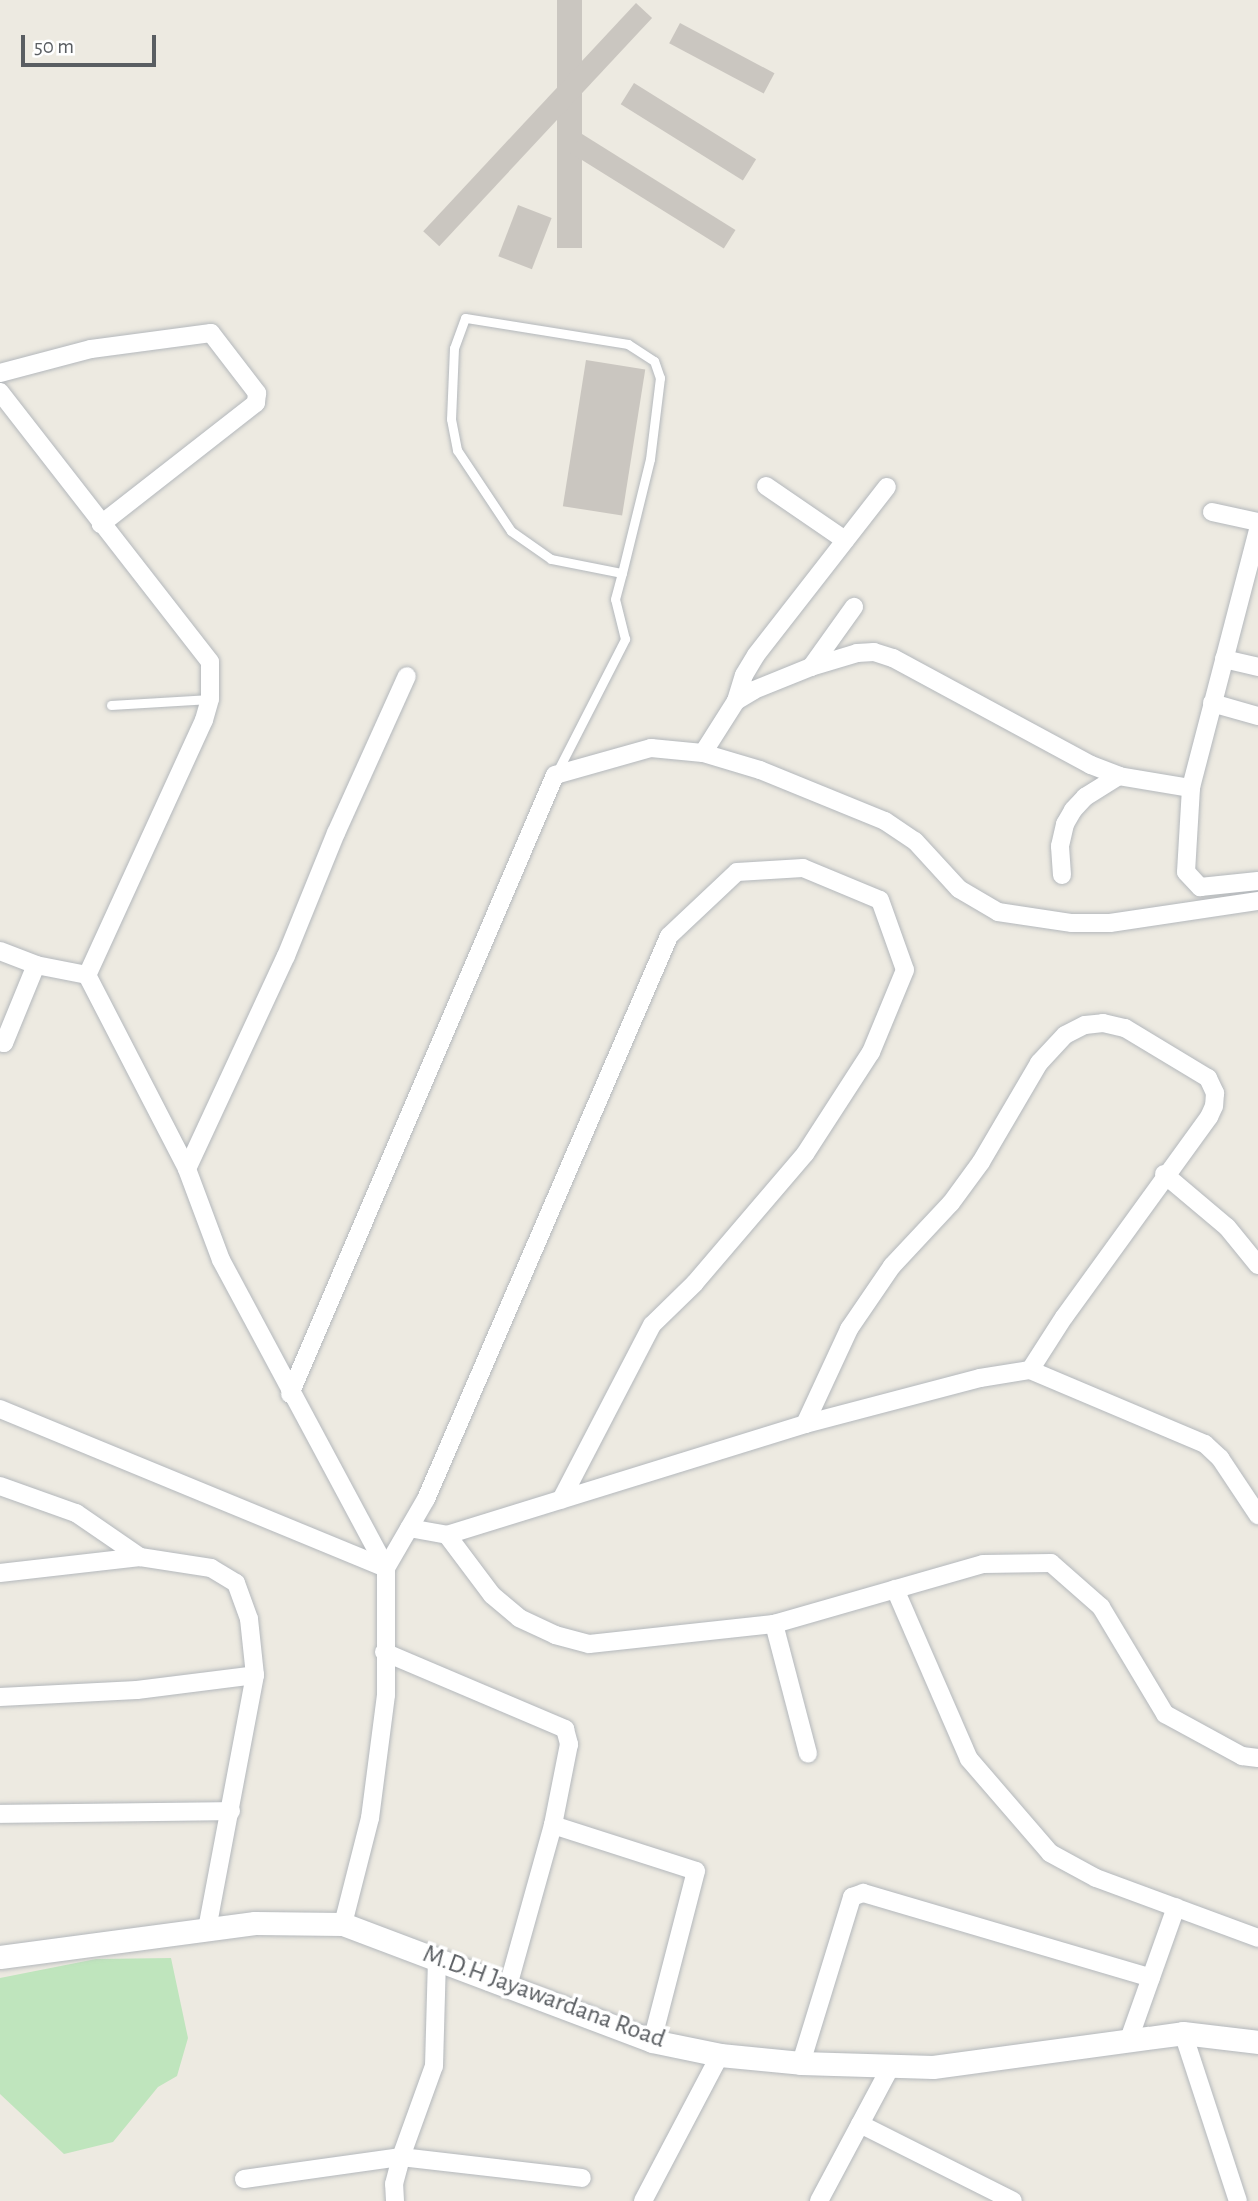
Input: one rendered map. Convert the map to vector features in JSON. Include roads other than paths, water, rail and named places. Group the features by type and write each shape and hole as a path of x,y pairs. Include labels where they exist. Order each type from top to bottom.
{"street":[{"path":"0,373 91,349 211,333 257,393 256,403 101,524"},
{"path":"0,392 210,662 210,699 204,720 88,975"},
{"path":"766,486 845,540"},
{"path":"703,753 736,701 756,655 887,486"},
{"path":"1212,512 1258,522"},
{"path":"1258,530 1191,788 1186,872 1190,880 1200,887 1212,888 1258,881"},
{"path":"811,667 854,607"},
{"path":"736,701 754,690 811,667 857,653 874,652 893,658 1091,765 1119,776 1191,788"},
{"path":"1224,659 1258,667"},
{"path":"187,1169 286,956 336,833 407,676"},
{"path":"1212,703 1258,716"},
{"path":"290,1394 555,775 651,748 703,753 761,770 885,821 915,841 959,889 998,912 1072,923 1110,923 1258,901"},
{"path":"1062,876 1060,846 1065,824 1085,797 1119,776"},
{"path":"343,1924 370,1818 386,1695 386,1568 426,1499 669,936 737,872 803,868 880,900 905,970 871,1052 805,1154 695,1283 652,1325 561,1500"},
{"path":"0,951 36,965 88,975"},
{"path":"0,1042 4,1043 36,965"},
{"path":"88,975 187,1169 221,1260 290,1394 386,1568"},
{"path":"805,1424 849,1329 892,1266 966,1182 1039,1063 1065,1035 1085,1025 1103,1023 1125,1028 1208,1078 1214,1093 1209,1117 1164,1174 1030,1370"},
{"path":"1164,1174 1227,1227 1258,1265"},
{"path":"410,1528 447,1535 805,1424 980,1378 1030,1370 1205,1444 1220,1458 1258,1515"},
{"path":"0,1409 386,1568"},
{"path":"0,1486 76,1513 140,1557"},
{"path":"447,1535 492,1595 519,1619 555,1635 589,1644 774,1624 983,1564 1051,1563 1101,1607 1166,1714 1242,1756 1258,1758"},
{"path":"0,1573 140,1557 211,1568 236,1583 249,1619 255,1675 207,1929"},
{"path":"895,1589 969,1759 1050,1853 1096,1878 1258,1937"},
{"path":"774,1624 808,1754"},
{"path":"384,1652 565,1730 569,1744 553,1825 508,1986"},
{"path":"0,1697 137,1690 255,1675"},
{"path":"0,1814 231,1811"},
{"path":"553,1825 696,1871 652,2041"},
{"path":"800,2063 852,1897 863,1893 1151,1978"},
{"path":"1128,2042 1176,1907"},
{"name":"M.D.H Jayawardana Road","path":"0,1957 255,1923 343,1924 437,1957 652,2041 720,2054 800,2063 933,2067 1183,2033 1258,2042"},
{"path":"395,2201 394,2184 401,2157 435,2066 437,1957"},
{"path":"1183,2033 1238,2201"},
{"path":"643,2201 720,2054"},
{"path":"819,2201 891,2066"},
{"path":"860,2124 1004,2199"},
{"path":"244,2179 401,2157 582,2178"}],"lane":[{"path":"555,775 625,639 615,599 622,573 650,459 660,378 654,361 628,344 465,318 454,348 451,419 457,450 510,531 551,559 622,573"},
{"path":"111,705 210,699"}]}
